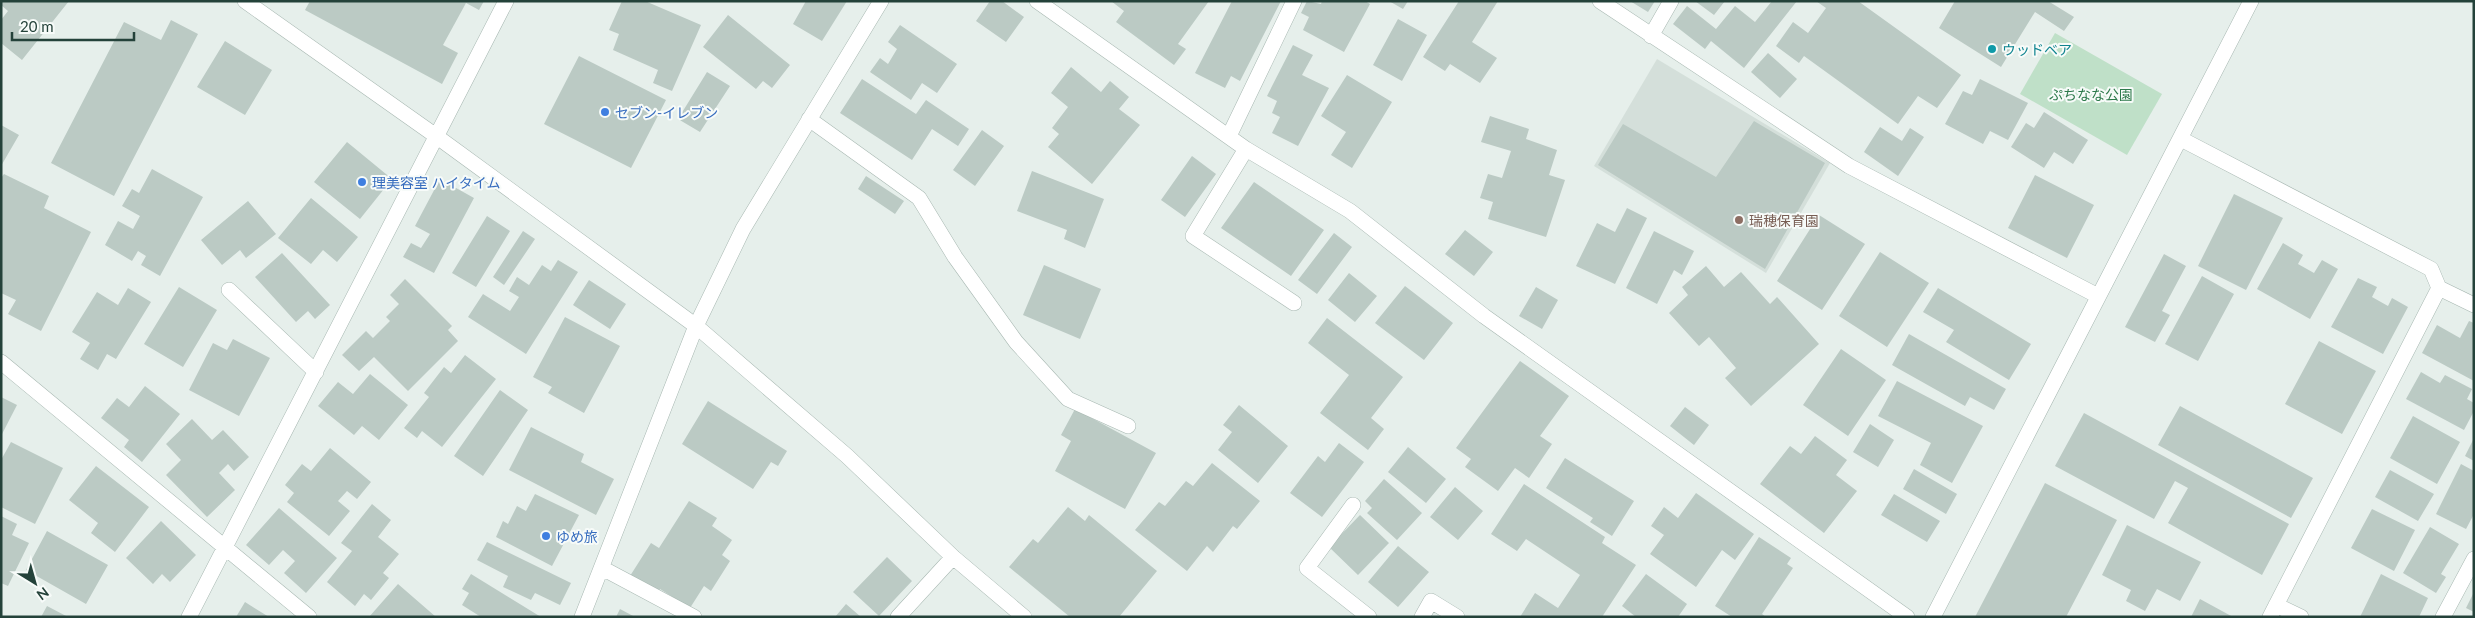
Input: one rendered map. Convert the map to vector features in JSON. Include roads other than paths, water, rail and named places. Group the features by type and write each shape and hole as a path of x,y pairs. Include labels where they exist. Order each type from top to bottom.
{"street":[{"path":"245,1 436,136 696,326 847,456 953,557 1024,617"},
{"path":"189,617 506,1"},
{"path":"582,617 696,326 743,229 881,1"},
{"path":"1037,1 1246,149 1350,211 1484,316 1907,617"},
{"path":"1229,136 1294,1"},
{"path":"1600,1 1849,166 2098,296"},
{"path":"1651,36 1670,1"},
{"path":"1933,617 2251,1"},
{"path":"809,119 919,198 955,257 1016,342 1068,400 1128,426"},
{"path":"2181,139 2431,269 2439,288 2474,305"},
{"path":"1246,149 1193,236 1294,303"},
{"path":"2301,617 2273,611 2439,288"},
{"path":"230,290 316,372"},
{"path":"1,362 309,617"},
{"path":"1353,505 1306,568 1369,617"},
{"path":"898,617 953,557"},
{"path":"2443,617 2474,559"},
{"path":"602,568 694,617"},
{"path":"1422,617 1431,601 1457,617"}],"place":[{"name":"ウッドベア","path":"1992,49"},
{"name":"セブン-イレブン","path":"605,112"},
{"name":"理美容室 ハイタイム","path":"362,182"},
{"name":"瑞穂保育園","path":"1739,220"},
{"name":"ゆめ旅","path":"546,536"}],"park label":[{"name":"ぷちなな公園","path":"2091,94"}]}
